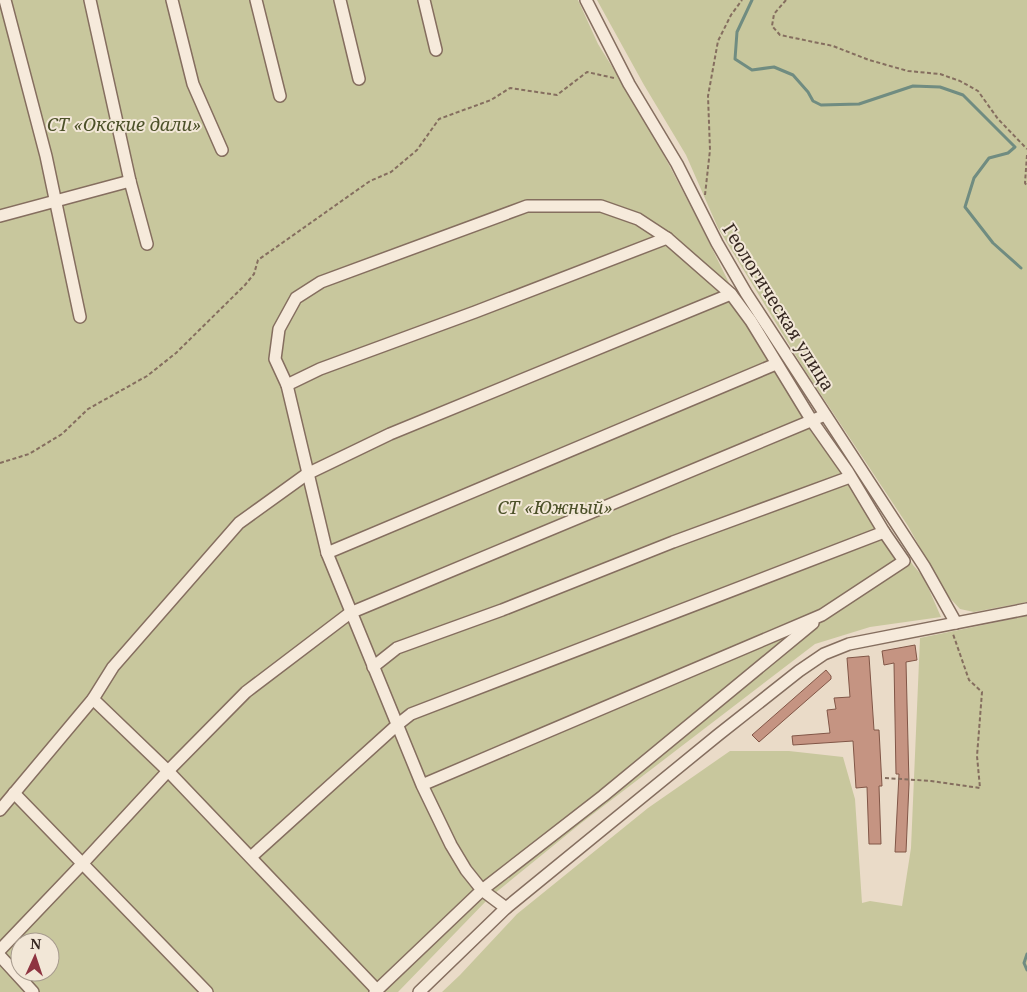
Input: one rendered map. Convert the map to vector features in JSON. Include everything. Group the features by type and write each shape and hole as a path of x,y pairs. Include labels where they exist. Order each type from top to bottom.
{"street":[{"path":"5,0 46,156 80,317"},
{"path":"90,0 130,181 146,244"},
{"path":"172,0 193,84 222,150"},
{"path":"256,0 280,96"},
{"path":"340,0 359,79"},
{"path":"424,0 436,50"},
{"name":"Геологическая улица","path":"586,0 629,84 677,164 717,243 746,293 924,566 952,624"},
{"path":"0,216 130,181"},
{"path":"92,698 168,771 376,991 482,890 603,796 822,615 904,561 731,294 667,238 638,220 601,206 527,206 321,282 296,298 279,329 275,359 287,385 327,553 350,613 422,785 452,845 466,870 482,890 506,908"},
{"path":"287,385 320,370 667,238"},
{"path":"0,810 92,698 112,667 239,523 307,474 390,434 731,294"},
{"path":"327,553 776,364"},
{"path":"0,950 168,771 246,692 350,613 825,416"},
{"path":"373,667 397,648 502,610 674,542 850,476"},
{"path":"251,857 410,714 884,532"},
{"path":"419,992 506,908 718,735 799,671 824,654 849,644 1027,609"},
{"path":"422,785 822,615"},
{"path":"14,793 207,992"},
{"path":"0,956 33,992"}],"path":[{"path":"705,196 710,150 708,96 718,41 731,15 742,0"},
{"path":"786,0 774,14 772,26 780,35 833,46 908,72 940,74 960,81 978,91 998,119 1027,149"},
{"path":"0,463 29,454 62,434 88,409 147,376 176,354 245,285 254,274 258,260 370,181 392,172 417,150 439,119 491,100 510,88 557,95 587,72 629,84"},
{"path":"1027,155 1025,183 1027,186"},
{"path":"885,778 931,781 980,788 977,756 982,692 969,680 964,670 952,624"}],"green space":[{"name":"СТ «Южный»","path":"0,0 578,0 598,44 647,123 730,285 913,565 924,578 941,617 870,627 815,644 580,824 489,898 398,992 0,992"},
{"path":"597,0 1027,0 1027,602 974,612 960,609 946,594 908,526 804,369 718,228 686,155 644,85"},
{"path":"1027,616 1027,992 442,992 517,914 648,808 730,751 789,751 843,757 855,799 862,903 870,901 902,906 911,848 920,638"}],"building":[{"path":"915,645 917,660 906,662 909,784 906,852 895,852 899,774 896,774 894,663 884,665 882,651"},
{"path":"869,656 874,730 879,730 882,786 879,786 881,844 869,844 867,787 856,788 853,741 793,745 792,736 830,733 827,710 836,709 834,698 850,697 847,658"},
{"path":"826,670 831,679 759,742 752,735"}],"waterway":[{"path":"752,0 737,32 735,59 752,70 774,67 793,75 808,92 813,101 821,105 859,104 913,86 940,87 963,95 1015,147 1008,153 989,158 974,178 965,207 993,243 1021,268"},
{"path":"1027,954 1024,963 1027,970"}],"park label":[{"name":"СТ «Окские дали»","path":"124,124"}]}
